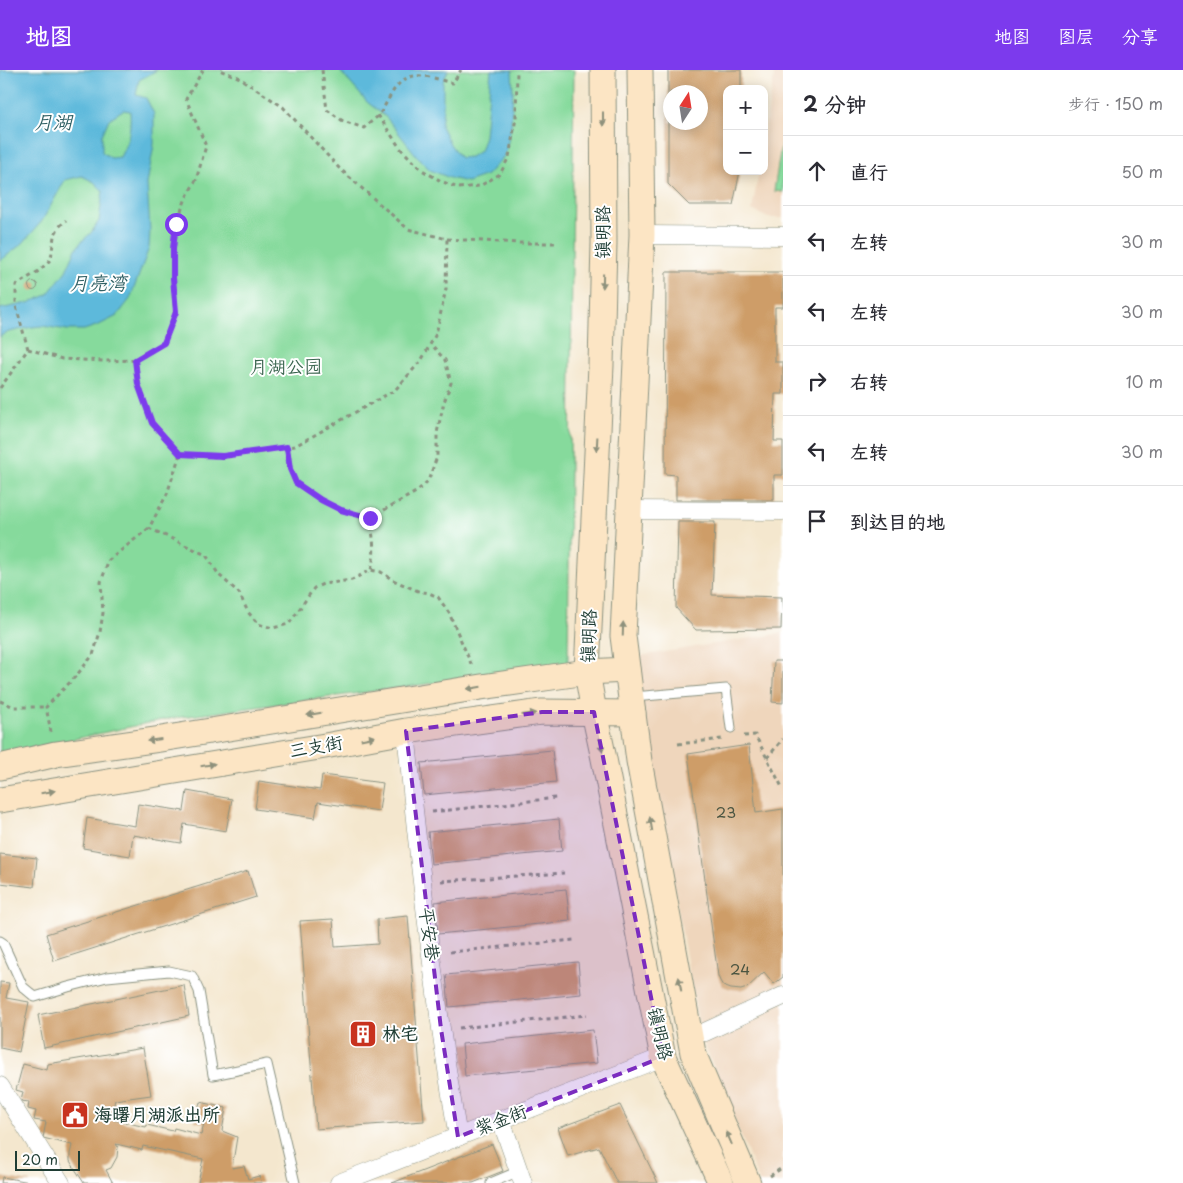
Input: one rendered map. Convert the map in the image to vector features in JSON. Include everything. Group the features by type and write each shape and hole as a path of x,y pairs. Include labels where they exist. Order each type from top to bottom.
{"main road":[{"name":"镇明路","path":"603,70 604,242 602,337 587,672 663,1057 721,1183"},
{"name":"镇明路","path":"640,70 642,235 623,636 639,761 693,1052 758,1180"},
{"name":"三支街","path":"0,767 56,754 161,739 480,686 587,672 627,670"},
{"name":"三支街","path":"0,800 406,731 542,712 594,712 632,705"}],"street":[{"path":"642,235 783,236"},
{"path":"629,510 783,511"},
{"name":"平安巷","path":"406,731 414,814 441,1029 458,1137"},
{"path":"705,1032 783,996"},
{"name":"紫金街","path":"340,1183 663,1057"},
{"path":"0,1086 60,1183"},
{"path":"501,1120 521,1177"}],"lane":[{"path":"632,705 726,689 731,728"},
{"path":"0,941 3,943 22,987 35,997 107,977 169,971 192,976 199,991 213,1075 267,1064 295,1183"},
{"path":"491,1183 521,1177"}],"path":[{"path":"28,349 62,359 135,360 164,343 176,312 173,249 176,224 186,198 196,180 206,146 186,99 203,70"},
{"path":"219,70 238,77 283,107 339,168 408,229 447,239 557,243"},
{"path":"322,70 327,110 343,120 364,128 378,115 392,92 403,80 421,75 453,83 460,70"},
{"path":"378,115 400,148 422,170 458,188 480,186 500,174 509,157 516,118 517,70"},
{"path":"28,349 16,306 16,286 39,271 51,259 54,236 66,220"},
{"path":"135,360 138,384 152,423 180,454 223,456 295,446 395,390 421,361 436,334 446,289 447,239"},
{"path":"287,447 290,469 296,483 321,500 341,510 370,518 416,492 428,482 437,457 437,433 444,402 451,384 445,360 431,344"},
{"path":"0,388 28,349"},
{"path":"0,701 14,706 46,707 93,655 103,613 101,582 110,560 149,528 167,494 180,454"},
{"path":"370,518 374,537 374,559 370,570"},
{"path":"149,528 206,555 219,575 240,593 248,612 258,624 273,628 289,624 314,588 323,584 352,580 370,570 381,572 393,580 418,591 429,593 438,597 449,613 474,671"},
{"path":"46,707 53,739"},
{"path":"783,739 767,758 783,788"},
{"path":"414,814 556,798"},
{"path":"423,882 564,873"},
{"path":"432,954 574,940"},
{"path":"441,1029 587,1015"},
{"path":"758,1180 783,1167"}],"highlighted area":[{"path":"542,712 594,712 663,1057 458,1137 441,1029 406,731"}],"shaded area":[{"path":"775,70 783,70 783,218 768,218 752,210 758,175 768,175 768,112"},
{"path":"783,633 783,1183 760,1183 700,1033 633,657"}],"green space":[{"name":"月湖公园","path":"0,70 574,70 568,665 167,719 0,755"},
{"path":"783,133 783,192 774,191"}],"water":[{"path":"0,70 157,70 139,80 136,95 146,98 154,114 154,144 147,184 150,230 149,248 130,299 117,316 84,330 68,330 42,326 5,333 0,337 0,309 28,303 47,295 66,271 76,249 99,221 103,191 94,182 82,176 65,180 42,221 23,243 0,261","holes":["123,110 130,111 130,129 126,145 120,157 111,158 102,152 102,135 109,119"]},
{"path":"339,70 448,70 443,82 441,126 460,158 470,157 480,151 485,136 491,70 512,70 511,127 505,155 487,175 467,182 430,170 386,117 367,102"}],"building":[{"path":"668,70 741,70 741,85 723,85 723,175 739,175 733,205 689,205 668,184 668,130 708,130 708,85 668,85"},
{"path":"666,272 783,272 783,307 775,307 775,362 783,362 783,394 775,394 774,441 783,441 783,475 774,475 774,500 676,500 676,475 665,474"},
{"path":"33,282 37,286 33,290 29,286"},
{"path":"678,522 715,522 712,595 782,597 781,629 696,630 676,608"},
{"path":"774,661 783,661 783,703 772,702"},
{"path":"749,745 756,813 783,809 783,977 774,984 764,972 747,988 741,990 723,986 718,976 688,754"},
{"path":"552,750 556,782 424,795 421,763"},
{"path":"322,775 383,783 379,811 318,802 315,818 255,809 259,781 320,790"},
{"path":"187,791 232,799 226,831 184,824 181,843 133,835 130,856 83,848 87,818 135,826 138,804 184,811"},
{"path":"559,819 562,851 431,864 428,832"},
{"path":"0,854 37,858 34,887 0,883"},
{"path":"248,871 256,897 54,961 46,934"},
{"path":"566,889 570,921 438,934 435,902"},
{"name":"林宅","path":"408,916 424,1121 316,1129 300,921 333,919 335,947 378,944 377,919"},
{"path":"578,962 581,994 449,1007 446,975"},
{"path":"0,982 9,983 6,998 29,1002 19,1052 0,1048"},
{"path":"184,985 189,1016 44,1048 38,1015"},
{"path":"593,1030 597,1063 465,1076 462,1044"},
{"name":"海曙月湖派出所","path":"143,1048 151,1095 115,1100 113,1109 117,1109 114,1120 173,1131 174,1128 201,1135 204,1123 195,1121 200,1102 226,1108 222,1131 237,1137 232,1168 244,1166 248,1179 259,1176 262,1183 198,1183 203,1159 143,1146 142,1150 116,1144 118,1147 117,1157 111,1168 106,1170 113,1183 84,1183 70,1161 72,1145 43,1138 46,1122 34,1120 36,1111 28,1109 29,1102 21,1101 23,1092 16,1090 23,1064 47,1070 48,1064"},
{"path":"620,1105 658,1183 617,1183 599,1147 568,1156 558,1128"},
{"path":"492,1144 503,1171 473,1183 392,1183"},
{"path":"2,1177 30,1182 30,1183 1,1183"}],"place":[{"name":"林宅","path":"363,1034"},
{"name":"海曙月湖派出所","path":"75,1115"}],"route":[{"path":"176,224 173,249 176,312 164,343 135,360 138,384 152,423 180,454 223,456 287,447 290,469 296,483 321,500 341,510 370,518"}],"water label":[{"name":"月湖","path":"53,122"},
{"name":"月亮湾","path":"98,283"}]}
